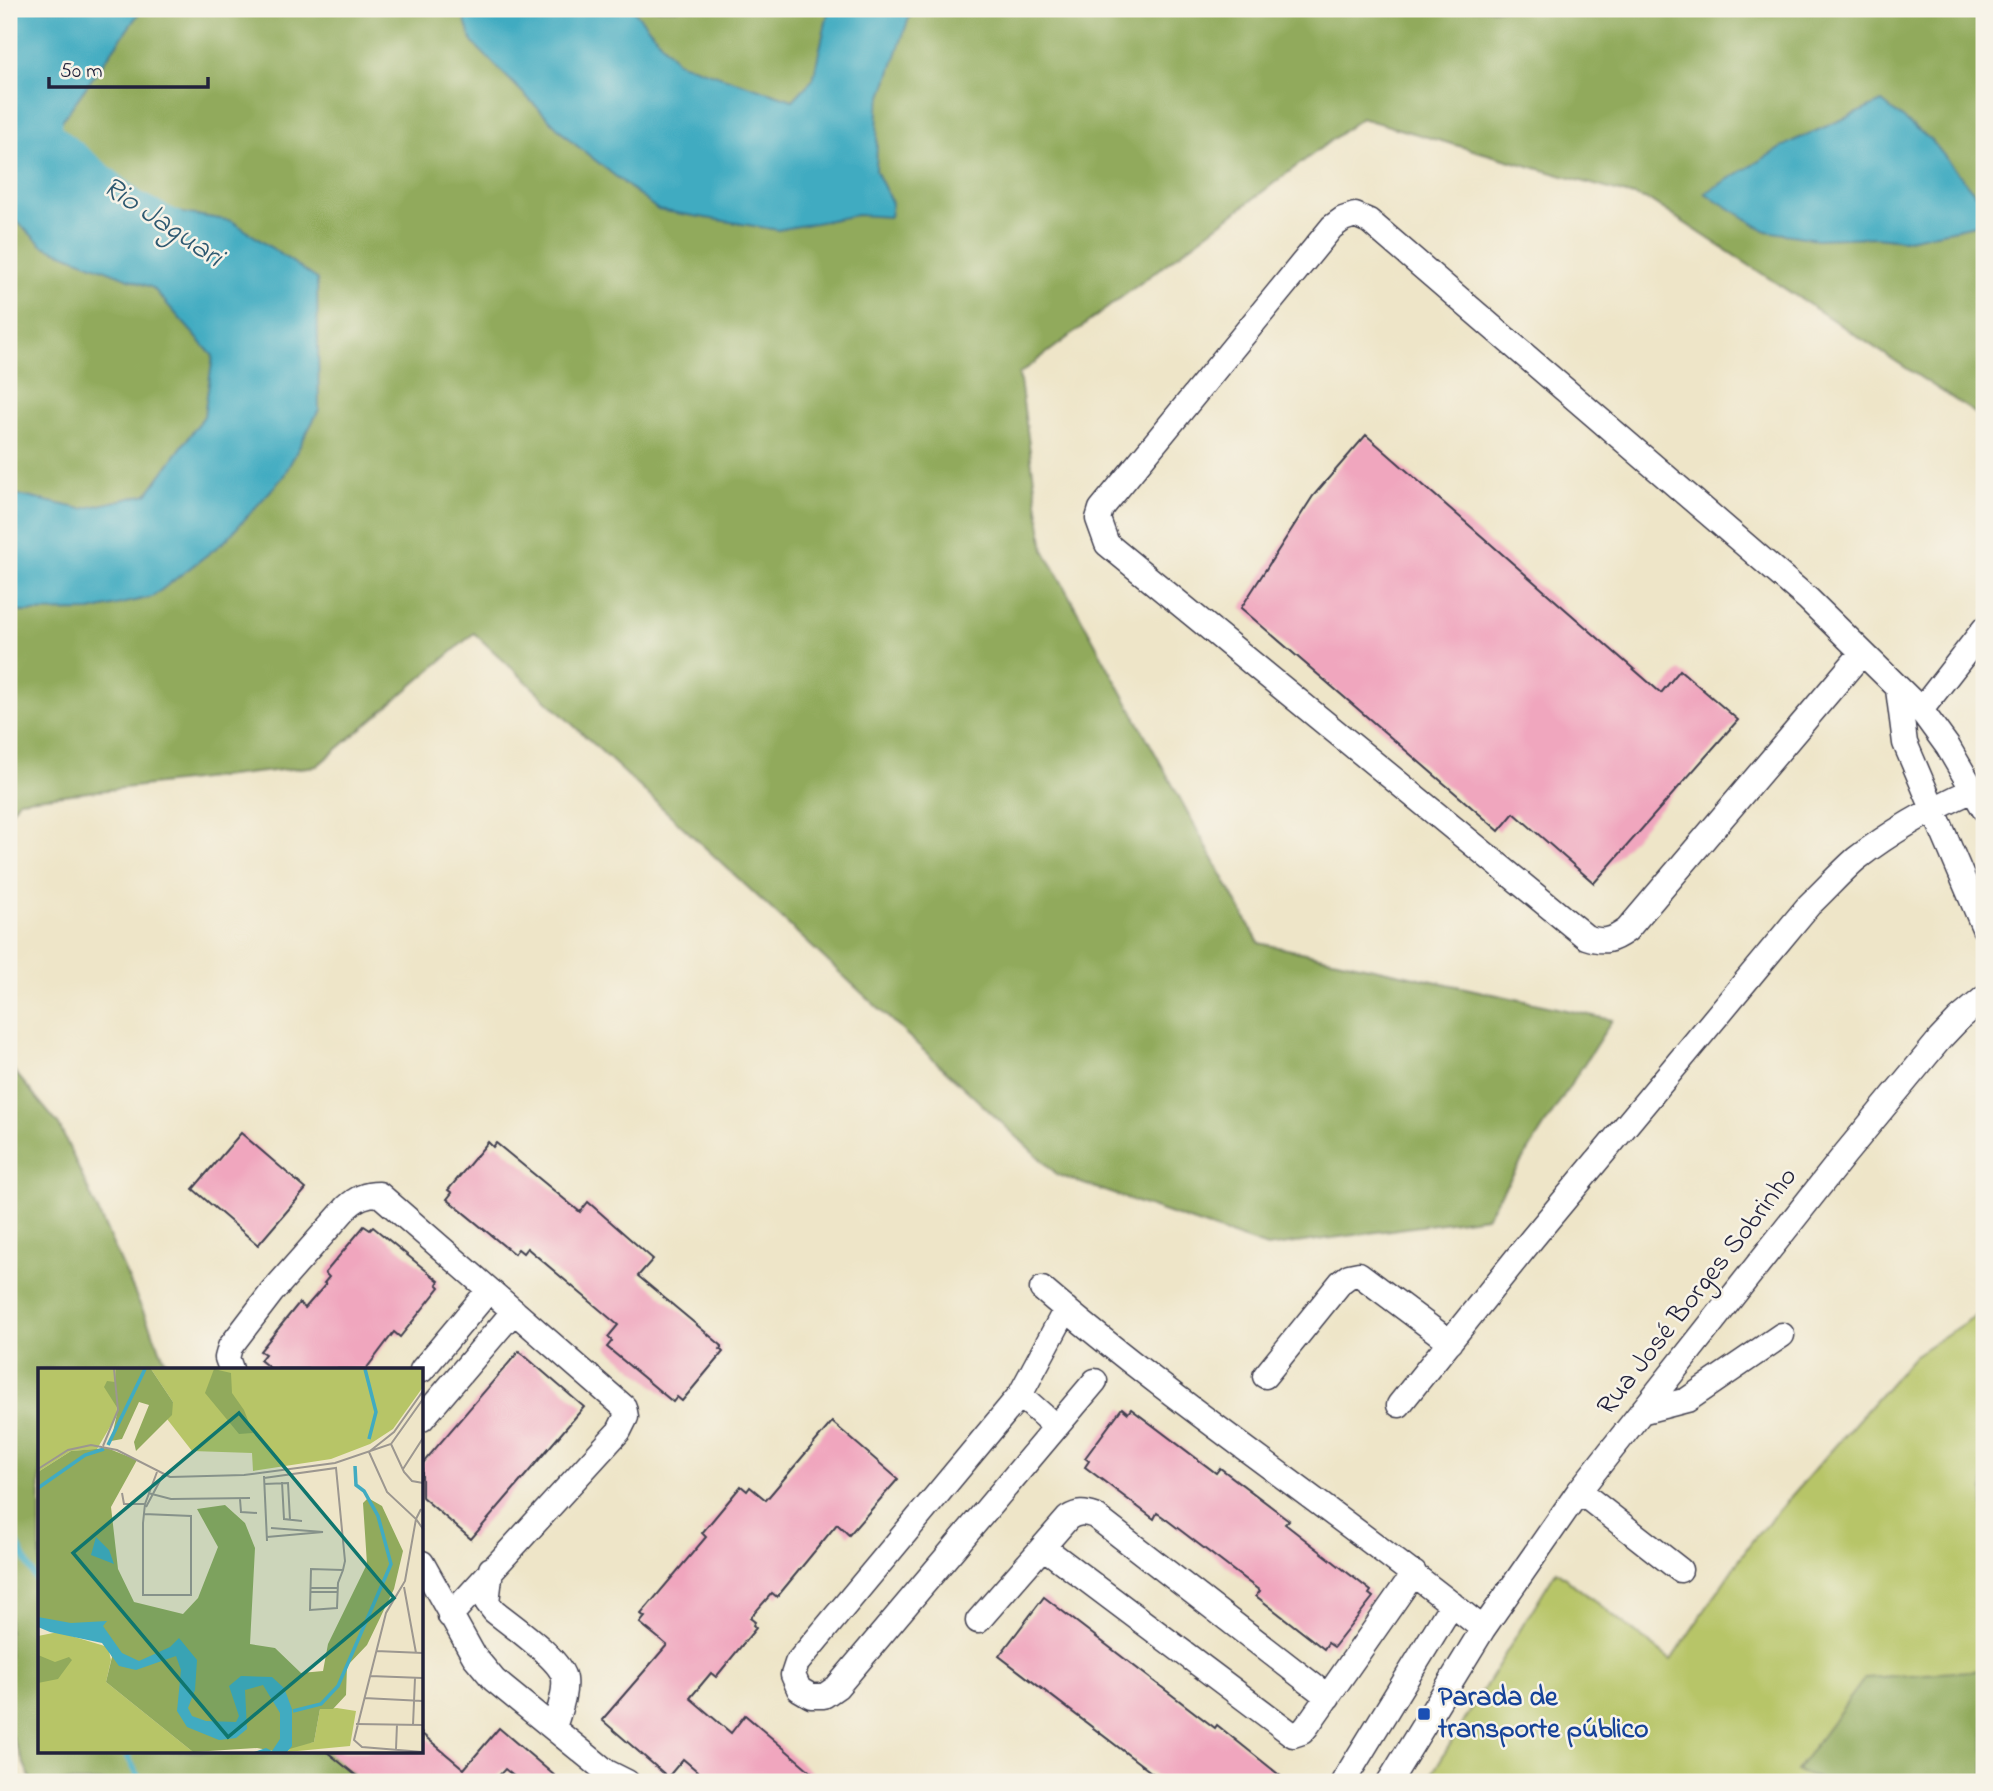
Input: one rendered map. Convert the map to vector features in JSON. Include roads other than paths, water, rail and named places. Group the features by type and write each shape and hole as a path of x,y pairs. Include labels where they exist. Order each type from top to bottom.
{"street":[{"path":"1399,1405 1680,1058 1809,905 1855,861 1894,832 1934,808 1978,799 1948,747 1921,710 1898,689 1862,653 1787,581 1369,221 1355,215 1332,227 1101,509 1098,519 1107,544 1586,937 1602,942 1614,940 1627,930 1862,653"},
{"path":"1921,710 1984,629"},
{"path":"1898,689 1905,743 1984,928"},
{"name":"Rua José Borges Sobrinho","path":"1389,1782 1483,1629 1579,1491 1940,1039 1980,1001"},
{"path":"231,1368 227,1358 230,1347 272,1292 347,1207 356,1199 369,1194 379,1194 617,1399 624,1407 626,1417 619,1431 450,1616"},
{"path":"1265,1376 1341,1282 1349,1276 1359,1274 1450,1342"},
{"path":"1042,1289 1169,1391 1414,1573 1483,1629"},
{"path":"424,1368 489,1290"},
{"path":"1066,1309 1020,1395 797,1663 793,1675 799,1689 811,1696 824,1696 837,1687 1095,1381"},
{"path":"424,1417 514,1311"},
{"path":"1641,1412 1687,1400 1782,1335"},
{"path":"1020,1395 1056,1427"},
{"path":"1579,1491 1680,1570"},
{"path":"978,1620 1075,1514 1084,1513 1094,1516 1328,1697"},
{"path":"1043,1547 1293,1735 1302,1732 1307,1726 1414,1573"},
{"path":"424,1567 474,1656 494,1680 607,1772 627,1782"},
{"path":"491,1569 487,1602 557,1664 564,1677 563,1695 554,1728"},
{"path":"1343,1782 1452,1604"}],"water":[{"path":"9,9 142,9 56,129 73,182 110,201 232,221 317,279 319,410 283,477 225,541 152,597 90,611 9,610 9,493 82,509 147,494 204,416 213,356 153,288 43,246 9,214"},
{"path":"461,9 633,9 677,62 793,100 813,79 829,9 912,9 878,108 876,171 892,203 890,217 857,215 778,230 658,210 571,141 472,42"},
{"path":"1882,102 1932,141 1978,197 1984,209 1975,225 1903,240 1875,237 1816,239 1766,231 1705,193 1793,141"}],"waterway":[{"name":"Rio Jaguari","path":"43,111 43,136 132,209 172,229"},
{"path":"9,1527 38,1584"},
{"path":"126,1752 141,1782"}],"place":[{"name":"Parada de transporte público","path":"1424,1714"}]}
